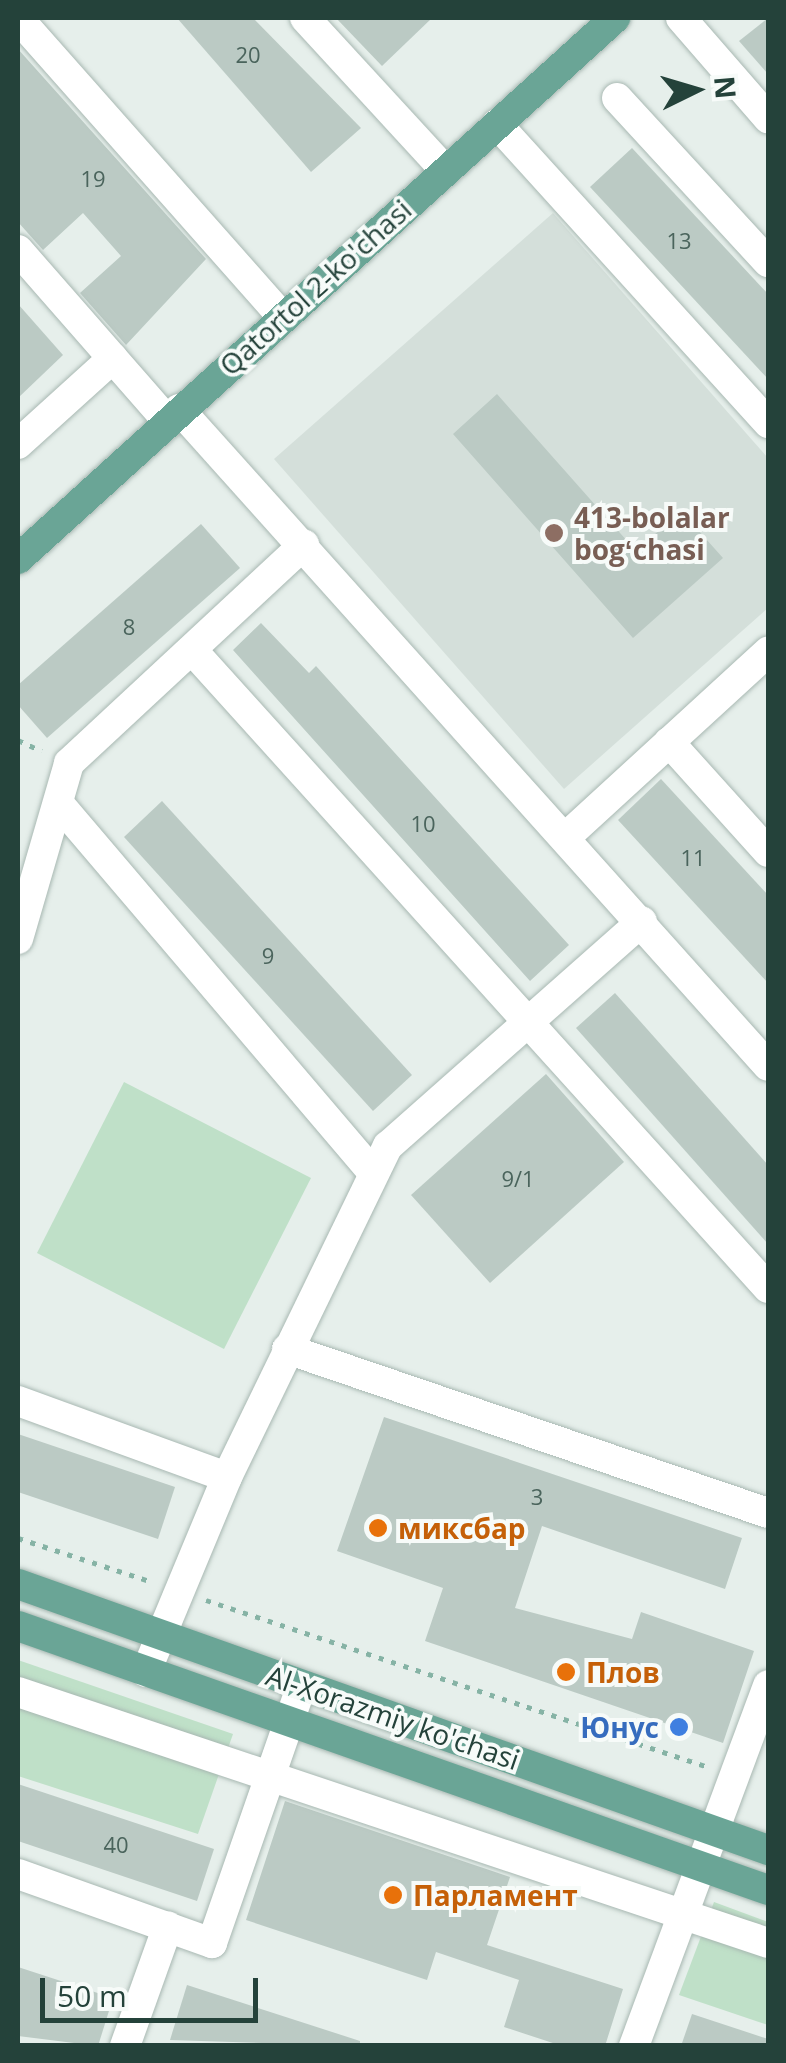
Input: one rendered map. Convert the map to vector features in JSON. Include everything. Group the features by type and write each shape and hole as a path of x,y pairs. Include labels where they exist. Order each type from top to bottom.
{"main road":[{"name":"Qatortol 2-ko'chasi","path":"18,559 173,414 615,18"},
{"name":"Al-Xorazmiy ko'chasi","path":"18,1584 768,1850"},
{"name":"Al-Xorazmiy ko'chasi","path":"18,1626 768,1890"}],"street":[{"path":"18,18 282,316"},
{"path":"304,18 446,170"},
{"path":"681,18 768,118"},
{"path":"617,98 768,262"},
{"path":"496,124 768,423"},
{"path":"18,250 112,358 304,544 768,1066"},
{"path":"18,444 112,358"},
{"path":"18,939 60,805 69,763 304,544"},
{"path":"193,651 768,1288"},
{"path":"567,836 768,652"},
{"path":"669,742 768,852"},
{"path":"60,805 371,1171"},
{"path":"146,1672 227,1476 371,1171 406,1124 642,921"},
{"path":"287,1349 768,1513"},
{"path":"18,1401 227,1476"},
{"path":"18,1874 212,1943 302,1685"},
{"path":"634,2046 677,1910 706,1868 768,1685"},
{"path":"18,1692 271,1773 768,1943"},
{"path":"126,2046 168,1926"}],"path":[{"path":"18,1538 738,1777"}],"shaded area":[{"name":"413-bolalar bogʻchasi","path":"553,213 768,458 768,608 564,789 274,459"}],"green space":[{"path":"124,1082 311,1178 224,1349 37,1253"},
{"path":"18,1660 233,1734 198,1834 18,1776"},
{"path":"714,1902 768,1922 768,2025 679,1995"}],"building":[{"path":"177,18 253,18 361,128 311,172"},
{"path":"336,18 432,18 382,66"},
{"path":"768,18 768,74 739,41"},
{"path":"18,49 206,259 126,345 80,293 121,256 83,213 43,250 18,222"},
{"path":"632,148 768,294 768,379 590,187"},
{"path":"18,304 63,355 18,398"},
{"path":"497,394 636,551 681,511 723,558 633,638 453,434"},
{"path":"201,524 240,568 47,738 18,705 18,685"},
{"path":"261,623 309,673 316,666 569,945 530,981 233,650"},
{"path":"661,779 768,895 768,983 618,820"},
{"path":"162,801 412,1075 373,1111 124,837"},
{"path":"615,993 768,1165 768,1244 576,1028"},
{"path":"546,1074 624,1162 490,1283 411,1195"},
{"path":"384,1417 742,1538 725,1589 542,1526 515,1608 632,1639 641,1612 754,1651 723,1743 425,1641 443,1588 337,1551"},
{"path":"18,1434 175,1487 158,1539 18,1492"},
{"path":"18,1784 214,1849 197,1901 18,1841"},
{"path":"285,1801 510,1877 487,1945 623,1989 605,2046 562,2046 504,2027 519,1980 436,1952 427,1980 246,1920"},
{"path":"18,1967 113,1998 98,2046 18,2036"},
{"path":"187,1985 360,2041 360,2046 170,2040"},
{"path":"692,2014 768,2039 768,2046 681,2046"}],"place":[{"name":"413-bolalar bogʻchasi","path":"554,533"},
{"name":"миксбар","path":"378,1528"},
{"name":"Плов","path":"566,1672"},
{"name":"Юнус","path":"679,1727"},
{"name":"Парламент","path":"393,1895"}]}
